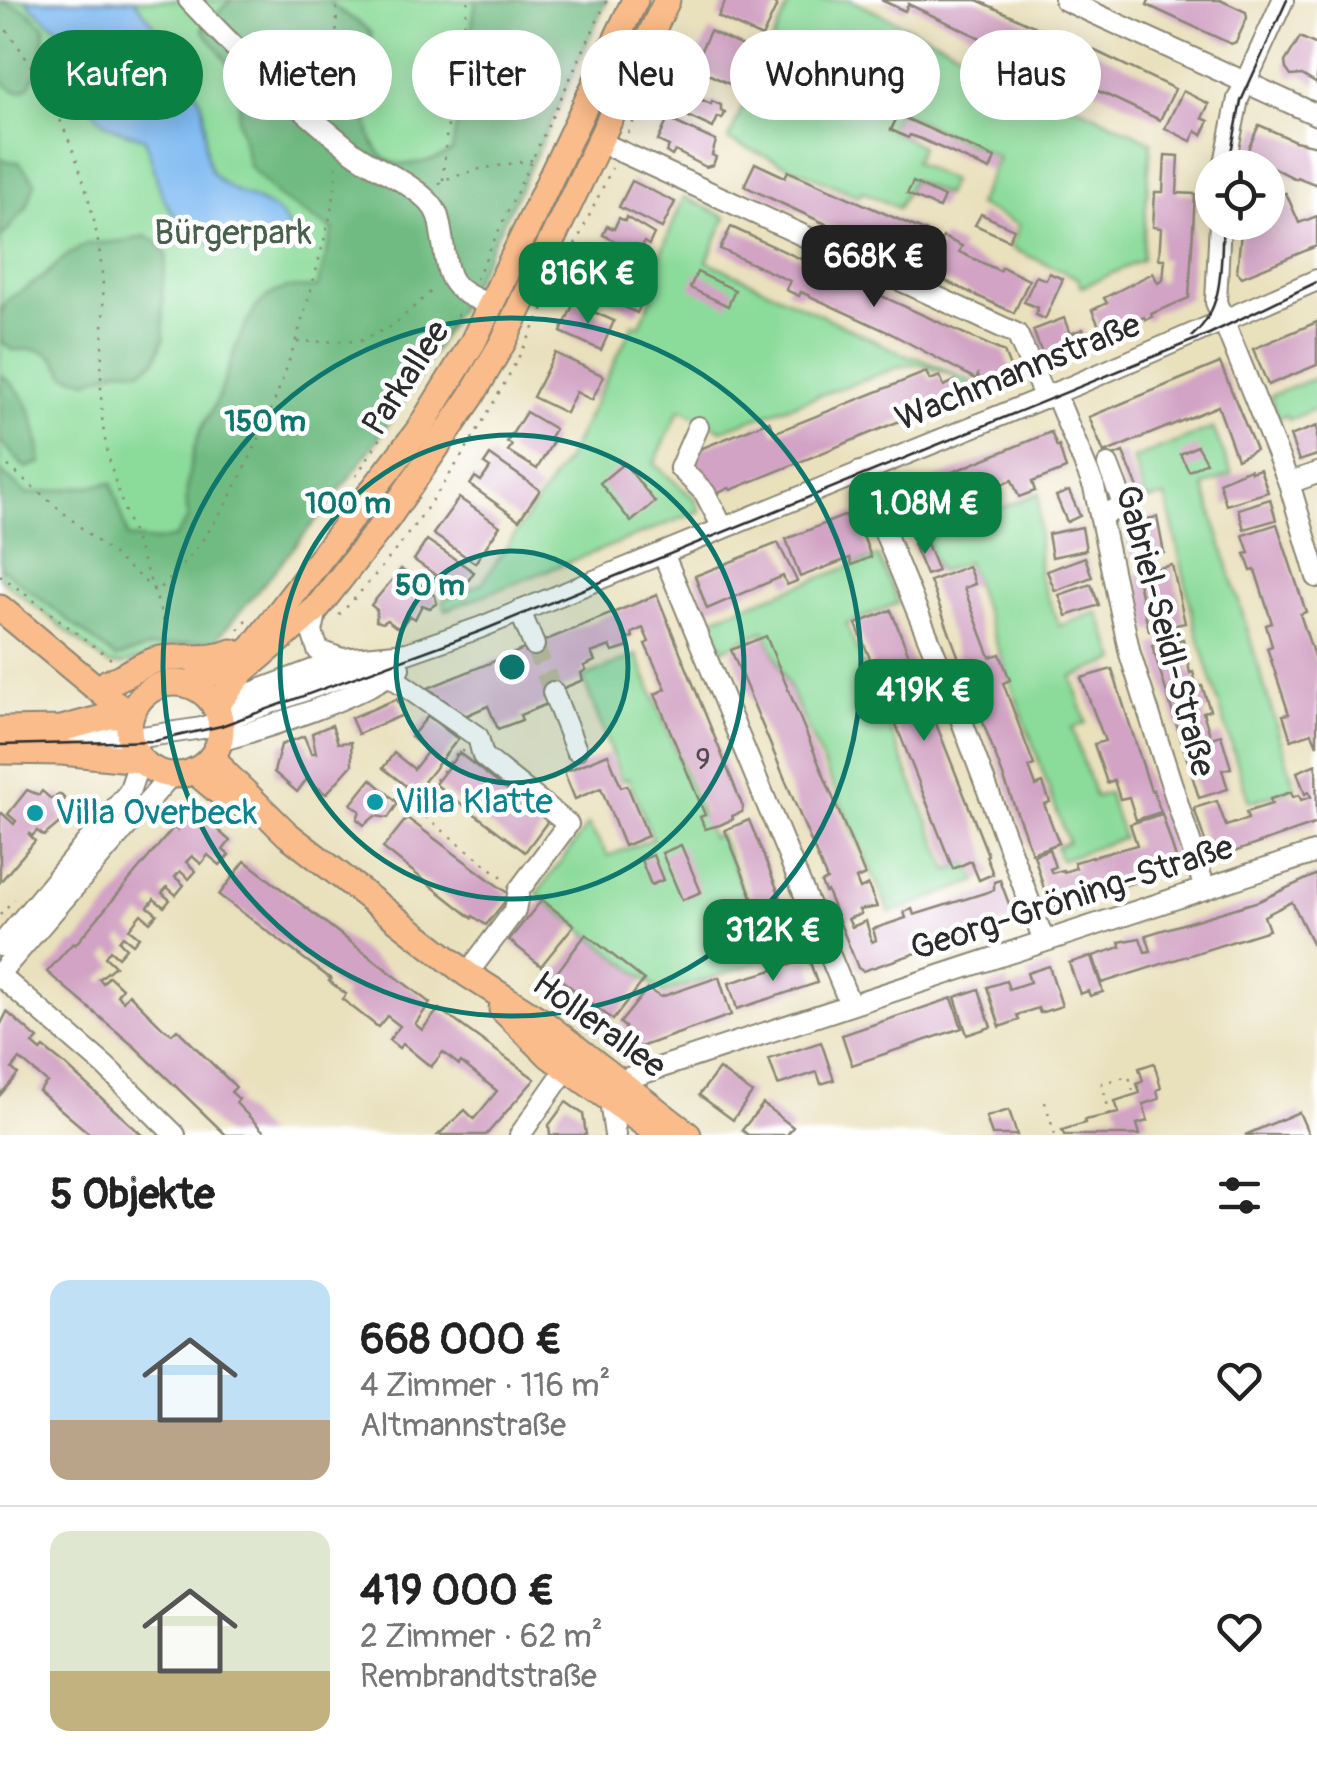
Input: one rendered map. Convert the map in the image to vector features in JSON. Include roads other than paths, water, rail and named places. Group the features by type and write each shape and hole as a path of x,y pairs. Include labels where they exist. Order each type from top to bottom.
{"main road":[{"name":"Parkallee","path":"147,692 162,684 188,684 232,664 252,648 256,624 418,430 492,305 634,0"},
{"name":"Parkallee","path":"205,745 242,672 317,608 398,504 472,398 503,342 667,0"},
{"path":"0,608 90,685 133,738 151,768 205,745 200,690 188,684"},
{"path":"113,673 157,659 205,659 228,654 256,624"},
{"path":"64,659 113,673 147,692 133,738"},
{"path":"74,739 110,716 133,738"},
{"path":"0,730 61,728 74,739"},
{"path":"0,752 74,739 133,738"},
{"name":"Hollerallee","path":"205,745 274,824 467,974 541,1022 660,1135"},
{"name":"Hollerallee","path":"467,974 566,1068 615,1091 688,1135"}],"street":[{"path":"189,0 335,138 376,169 426,198 438,212 448,276 468,296 492,305"},
{"path":"1065,0 1317,116"},
{"path":"1227,150 1233,115 1283,0"},
{"name":"Gabriel-Seidl-Straße","path":"600,142 1017,334 1094,487 1130,654 1205,889"},
{"path":"1219,240 1215,293 1289,483 1317,578"},
{"name":"Wachmannstraße","path":"205,745 342,659 407,653 520,611 1050,396 1317,280"},
{"path":"698,427 680,468 705,493 723,528"},
{"path":"1100,516 1124,506 1108,465"},
{"path":"860,472 957,708 1044,941"},
{"path":"1289,483 1317,474"},
{"path":"662,554 850,1004"},
{"path":"317,608 312,640 318,650 342,659"},
{"path":"520,611 534,644"},
{"path":"205,745 407,653"},
{"path":"0,946 130,792 133,738 173,734 205,745 296,716 389,675 397,670 407,653"},
{"path":"389,675 478,738 483,756 568,824 519,890 515,910 467,974"},
{"path":"553,692 576,750"},
{"path":"0,741 74,739"},
{"name":"Parkallee","path":"0,974 205,745"},
{"name":"Georg-Gröning-Straße","path":"615,1091 850,1004 1317,852"},
{"path":"0,974 105,1066 175,1135"},
{"path":"520,1135 566,1068"},
{"path":"615,1091 616,1135"}],"water":[{"path":"26,0 134,0 158,30 62,30"},
{"path":"203,108 212,172 232,189 272,208 287,226 288,238 273,248 240,252 223,249 191,232 164,199 145,139 102,120 203,120"}],"tunnel":[{"path":"534,645 553,692"}],"tram line":[{"path":"1231,150 1241,101 1287,0"},
{"path":"1192,336 1211,312 1216,298 1222,240"},
{"path":"0,745 155,741 221,726 481,631 1209,334 1317,282"}],"place":[{"name":"Villa Klatte","path":"375,802"},
{"name":"Villa Overbeck","path":"35,813"}],"park label":[{"name":"Bürgerpark","path":"233,233"}]}
